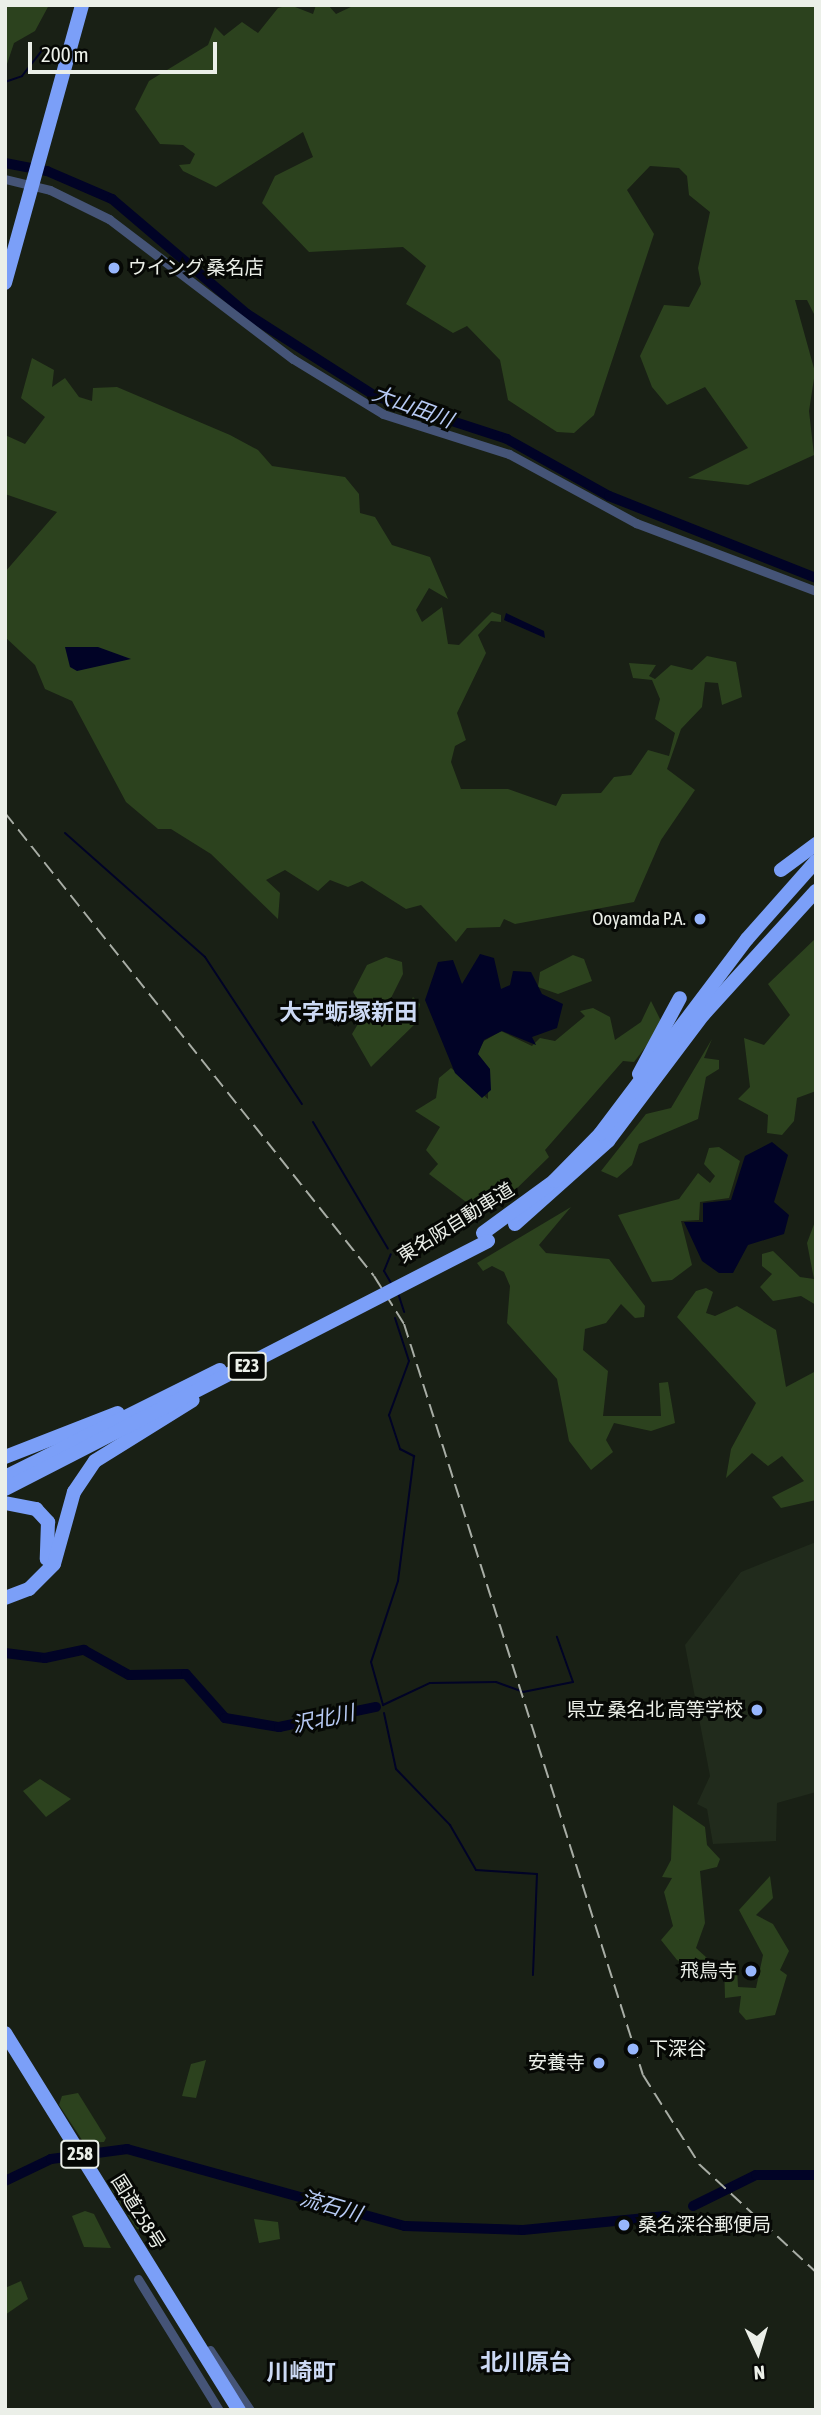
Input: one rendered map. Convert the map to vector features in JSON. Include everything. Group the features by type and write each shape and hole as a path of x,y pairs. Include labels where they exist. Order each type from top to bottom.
{"highway":[{"path":"5,283 72,5"},
{"path":"5,252 82,5"},
{"path":"781,870 816,844"},
{"name":"東名阪自動車道","path":"5,1477 486,1237 579,1156 816,861"},
{"name":"東名阪自動車道","path":"5,1489 248,1366 486,1237 587,1164 816,874"},
{"path":"703,1015 816,891"},
{"path":"579,1156 633,1085 680,998"},
{"path":"5,1598 29,1589 54,1564 74,1492 105,1451 248,1366"},
{"path":"5,1457 58,1439 219,1370"},
{"path":"5,1503 36,1509 51,1532 49,1556 29,1580 5,1590"},
{"name":"国道258号","path":"6,2039 231,2410"},
{"name":"国道258号","path":"147,2272 239,2410"}],"street":[{"path":"5,179 30,177 110,219 293,359 383,414 509,454 636,523 816,591"},
{"path":"147,2272 219,2410"},
{"path":"147,2272 250,2410"}],"shaded area":[{"name":"県立 桑名北 高等学校","path":"816,1542 816,1792 777,1803 776,1841 713,1844 707,1809 697,1804 710,1776 685,1645 741,1572"}],"green space":[{"path":"5,5 49,5 35,31 14,43 5,70"},
{"path":"290,5 313,14 316,5 328,5 336,14 355,5 816,5 816,318 807,300 795,300 815,372 809,411 814,455 748,485 688,478 748,448 705,387 667,405 652,387 640,356 664,305 689,307 701,284 698,268 710,212 689,195 687,176 679,168 650,166 627,190 654,234 594,415 574,433 557,432 508,400 500,360 467,326 453,333 406,304 426,266 403,247 309,252 262,203 275,176 313,157 303,132 216,187 183,171 179,165 190,164 195,154 183,145 160,144 135,109 149,81 208,45 215,27 224,36 242,22 258,33 278,8"},
{"path":"32,358 54,370 52,387 65,378 79,397 92,401 93,388 117,387 230,435 258,450 272,466 345,477 359,494 360,513 375,517 392,545 430,557 448,599 429,588 416,610 422,622 442,607 448,644 459,645 492,612 501,615 501,622 491,621 478,635 486,653 457,713 466,740 455,746 451,762 461,789 508,789 556,806 562,794 601,793 614,777 631,775 648,750 669,756 675,733 655,719 660,699 652,680 633,678 629,663 656,665 649,676 655,679 671,665 692,670 707,656 736,662 742,697 722,705 718,683 705,682 702,707 681,729 667,769 695,790 661,840 634,902 515,924 504,919 500,927 467,928 456,942 421,905 406,909 362,881 348,887 330,880 318,891 285,870 266,880 280,893 278,919 211,854 171,829 158,829 126,802 72,701 45,689 35,665 5,637 5,572 57,512 5,494 5,435 25,444 45,417 21,398"},
{"path":"816,938 816,1091 797,1098 794,1121 782,1135 767,1133 768,1115 738,1099 750,1087 744,1038 764,1045 790,1015 768,984"},
{"path":"573,955 584,959 592,981 558,994 538,987 540,972"},
{"path":"386,957 402,962 403,974 386,1008 407,1007 413,997 420,1004 416,1023 371,1067 352,1034 365,1012 353,992 367,965"},
{"path":"651,1001 661,1021 647,1045 634,1062 623,1061 545,1150 549,1157 503,1202 474,1208 429,1174 438,1164 426,1150 440,1127 415,1111 436,1098 439,1078 451,1068 488,1099 488,1069 477,1053 484,1041 501,1031 532,1046 540,1038 555,1041 585,1016 580,1011 593,1008 610,1017 615,1040 641,1022"},
{"path":"712,1039 704,1058 719,1060 719,1069 706,1077 698,1119 639,1144 632,1165 617,1178 601,1171 646,1114 671,1108"},
{"path":"719,1147 740,1161 729,1198 700,1202 699,1220 681,1221 692,1265 672,1280 652,1282 618,1215 679,1199 698,1173 710,1183 715,1176 704,1164 709,1148"},
{"path":"571,1207 539,1245 546,1253 609,1259 645,1306 644,1317 635,1318 621,1304 606,1323 585,1329 583,1350 608,1371 603,1416 661,1416 659,1383 668,1382 675,1423 651,1431 614,1423 606,1440 613,1452 591,1470 569,1441 557,1379 507,1323 510,1286 504,1272 492,1266 483,1271 477,1263"},
{"path":"816,1219 816,1305 801,1296 773,1301 760,1287 772,1274 762,1266 762,1254 773,1251 800,1277 814,1279 807,1243"},
{"path":"706,1288 713,1292 706,1313 715,1316 737,1306 776,1330 786,1387 816,1371 816,1500 781,1508 772,1497 804,1481 782,1456 768,1466 752,1453 726,1478 731,1449 756,1403 677,1317 696,1291"},
{"path":"40,1779 71,1799 46,1817 23,1791"},
{"path":"673,1805 705,1827 707,1845 720,1859 717,1867 700,1871 705,1923 696,1948 707,1958 700,1969 677,1960 661,1940 673,1926 664,1892 672,1878 662,1877 671,1860"},
{"path":"770,1876 773,1898 756,1915 773,1924 789,1951 780,1970 787,1975 775,2015 746,2020 739,2012 741,1996 725,1998 724,1960 737,1968 738,1987 756,1988 763,1955 739,1910"},
{"path":"206,2060 196,2098 182,2096 191,2064"},
{"path":"78,2093 106,2138 104,2142 84,2143 59,2105 62,2096"},
{"path":"131,2181 154,2227 152,2231 137,2229 112,2190 115,2182"},
{"path":"85,2211 94,2214 111,2248 84,2247 72,2216"},
{"path":"254,2219 278,2222 280,2239 259,2243"},
{"path":"21,2281 28,2299 5,2315 5,2288"}],"water":[{"path":"506,613 544,631 545,638 504,620"},
{"path":"65,647 98,647 131,659 77,671 70,667"},
{"path":"480,954 494,958 501,989 510,985 513,971 531,972 542,994 563,1004 557,1028 532,1037 536,1045 502,1031 484,1040 478,1054 490,1069 491,1090 482,1098 455,1073 425,1000 438,962 453,960 462,984"},
{"path":"772,1142 788,1155 774,1202 789,1215 784,1234 748,1245 733,1273 719,1273 702,1261 684,1222 703,1222 703,1203 731,1200 745,1156"}],"waterway":[{"path":"5,82 22,76 45,47"},
{"name":"大山田川","path":"5,163 47,171 112,199 247,314 375,396 507,439 609,496 816,578"},
{"path":"65,833 205,957 302,1104"},
{"path":"313,1122 388,1249"},
{"path":"391,1254 384,1271 391,1283"},
{"path":"398,1293 404,1312"},
{"path":"395,1318 409,1361 389,1415 400,1449 414,1456 398,1581 371,1662 383,1705 430,1683 496,1682 523,1692 573,1682 557,1637"},
{"name":"沢北川","path":"5,1653 45,1658 84,1650 129,1675 186,1674 225,1718 279,1727 376,1707"},
{"path":"384,1713 396,1769 450,1825 476,1870 537,1874 533,1975"},
{"name":"流石川","path":"5,2181 51,2159 127,2149 405,2226 523,2230 666,2216"},
{"name":"流石川","path":"693,2206 756,2175 816,2175"}],"railway":[{"path":"5,813 374,1276 404,1324 643,2075 700,2165 816,2272"}],"place":[{"name":"ウイング 桑名店","path":"114,268"},
{"name":"Ooyamda P.A.","path":"700,919"},
{"name":"県立 桑名北 高等学校","path":"757,1710"},
{"name":"飛鳥寺","path":"751,1971"},
{"name":"下深谷","path":"633,2049"},
{"name":"安養寺","path":"599,2063"},
{"name":"桑名深谷郵便局","path":"624,2225"}],"district":[{"name":"大字蛎塚新田","path":"348,1012"},
{"name":"北川原台","path":"526,2362"},
{"name":"川崎町","path":"301,2372"}]}
